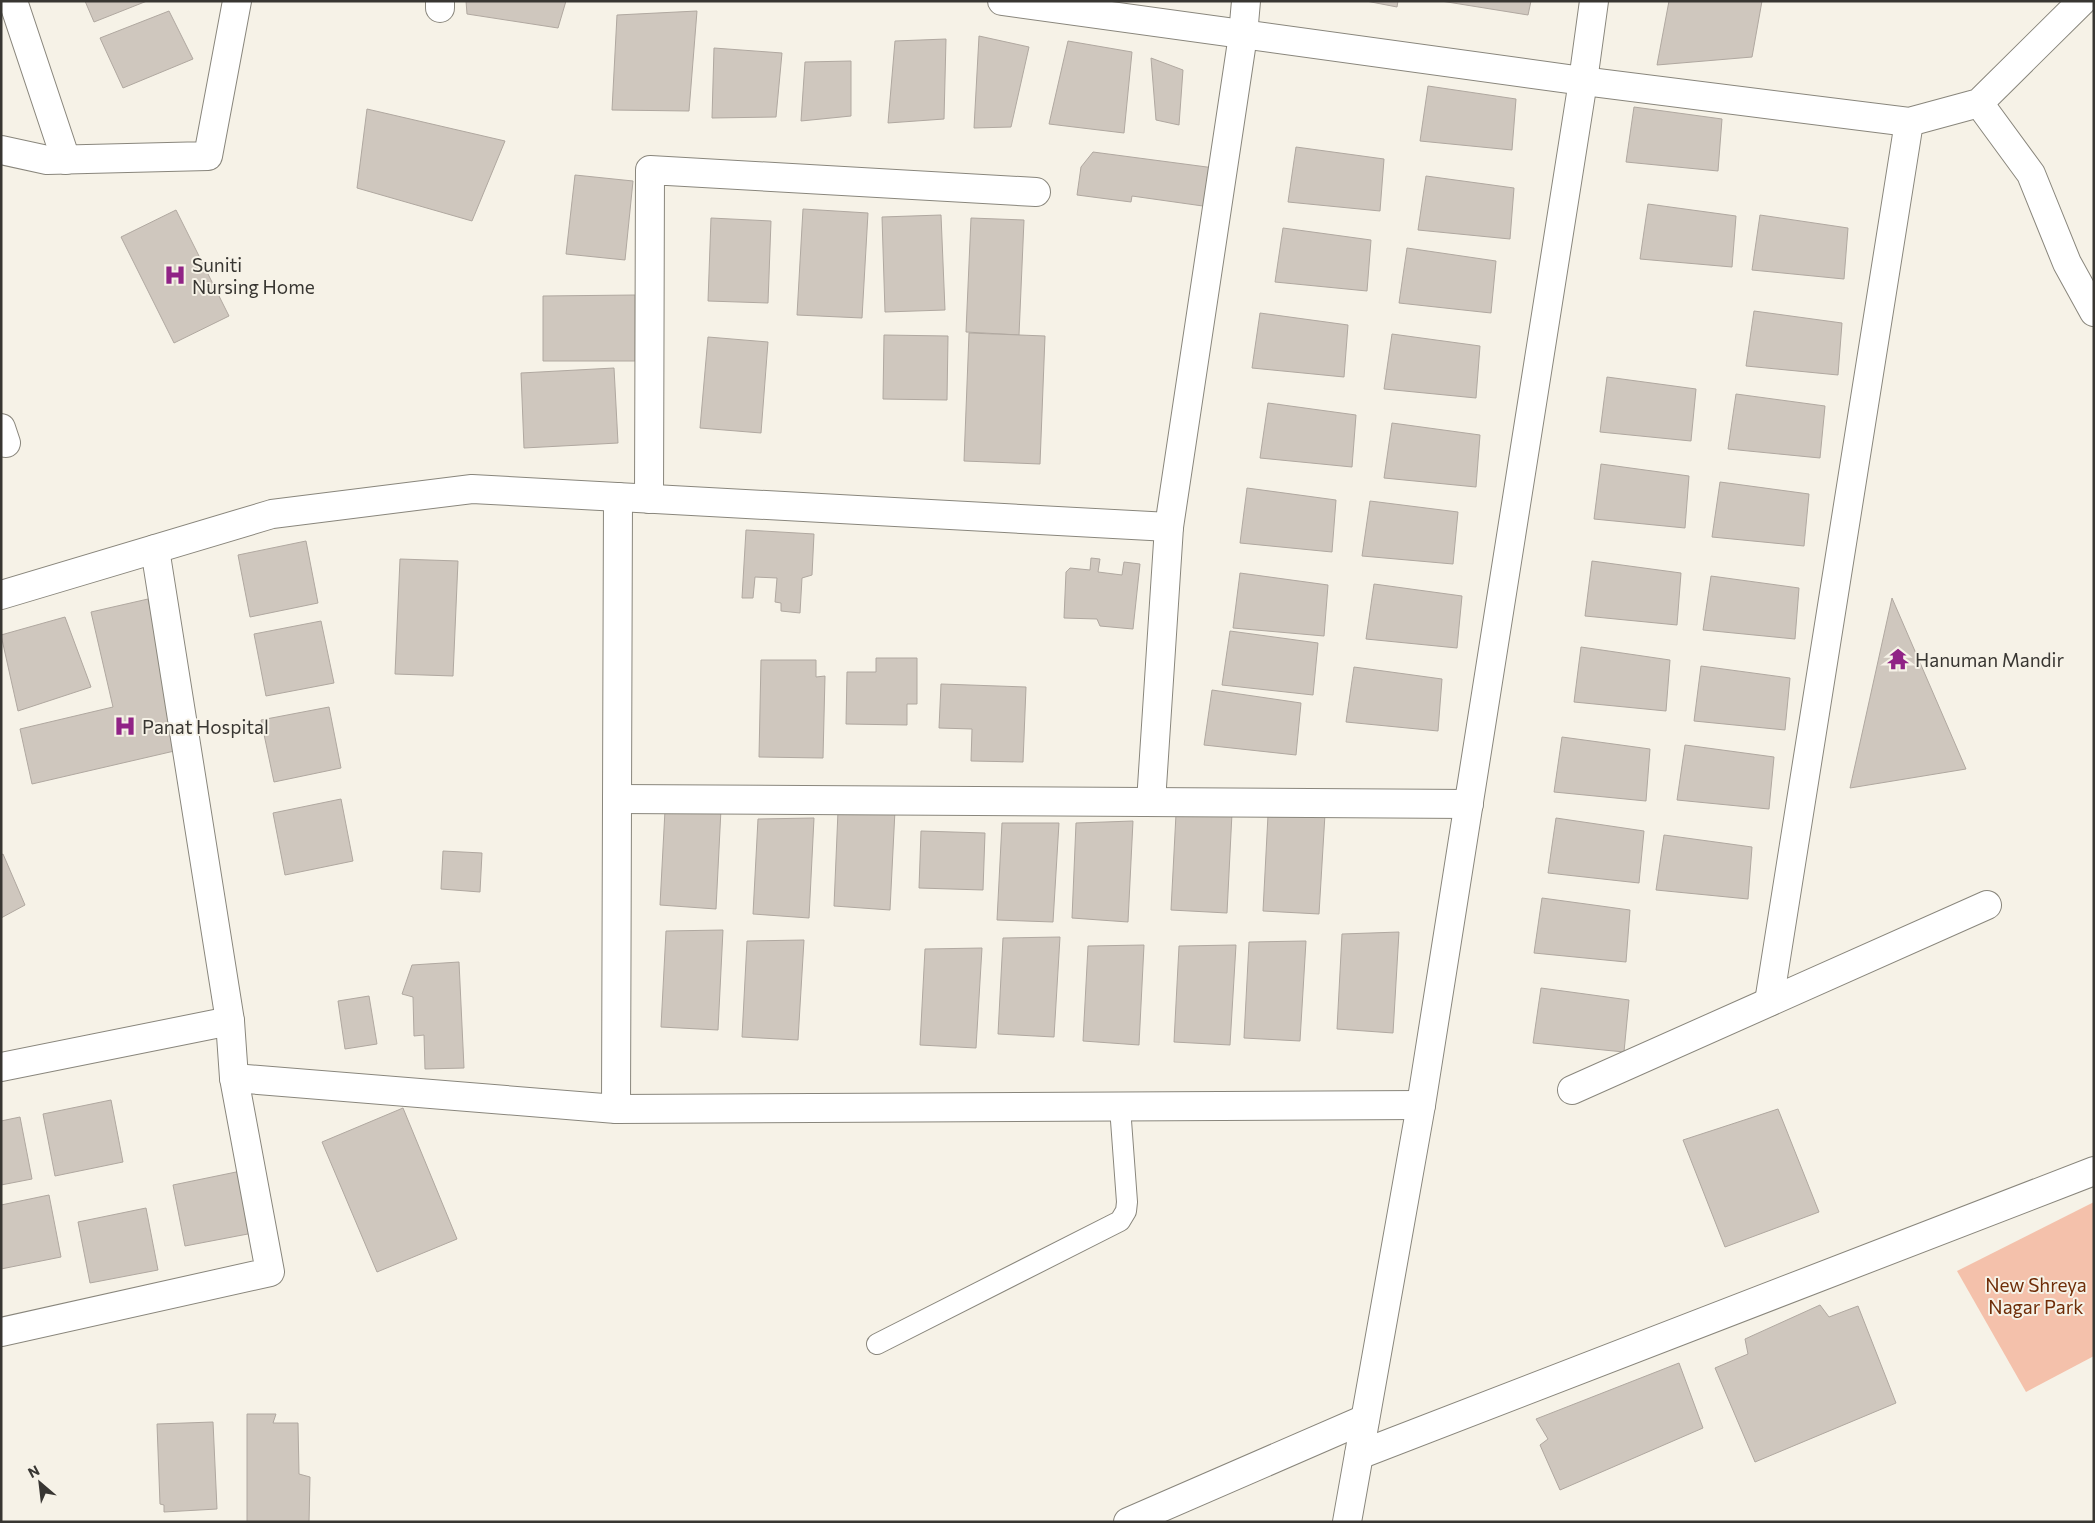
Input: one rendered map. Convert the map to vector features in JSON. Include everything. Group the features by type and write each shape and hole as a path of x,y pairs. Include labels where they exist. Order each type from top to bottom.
{"street":[{"path":"13,1 66,160"},
{"path":"1,150 48,160 208,156 237,1"},
{"path":"1002,1 1583,81 1909,122 1978,103 2082,1"},
{"path":"1151,802 1169,527 1243,35 1246,1"},
{"path":"1347,1522 1421,1106 1583,81 1594,1"},
{"path":"1978,103 2031,174 2067,263 2094,312"},
{"path":"1769,1002 1909,122"},
{"path":"649,499 650,170 1036,192"},
{"path":"1,595 272,514 472,489 1169,527"},
{"path":"616,1109 618,497"},
{"path":"1,1332 270,1272 234,1078 230,1022 156,549"},
{"path":"617,799 1469,804"},
{"path":"1572,1090 1986,905"},
{"path":"1,1067 230,1022"},
{"path":"234,1078 616,1109 1421,1106"},
{"path":"1359,1455 2094,1171"},
{"path":"1128,1522 1365,1418"}],"lane":[{"path":"877,1344 1120,1221 1126,1211 1127,1202 1120,1106"}],"green space":[{"name":"New Shreya Nagar Park","path":"2094,1202 2094,1356 2026,1392 1957,1271"}],"building":[{"path":"85,1 147,1 94,22"},
{"path":"466,1 566,1 558,28 467,14"},
{"path":"1366,1 1398,1 1397,7"},
{"path":"1441,1 1531,1 1528,15"},
{"path":"1669,1 1762,1 1752,57 1657,65"},
{"path":"169,11 193,59 123,88 100,38"},
{"path":"697,11 689,111 612,110 617,15"},
{"path":"979,36 1029,47 1011,127 974,128"},
{"path":"946,39 944,119 888,123 895,41"},
{"path":"1068,41 1132,52 1124,133 1049,124"},
{"path":"714,48 782,53 776,117 712,118"},
{"path":"1151,58 1183,70 1179,125 1156,120"},
{"path":"851,61 851,116 801,121 805,62"},
{"path":"1428,86 1516,99 1512,150 1420,141"},
{"path":"1634,107 1722,119 1718,171 1626,162"},
{"path":"367,109 505,141 472,221 357,188"},
{"path":"1296,147 1384,159 1380,211 1288,202"},
{"path":"1093,152 1222,169 1217,208 1132,196 1131,202 1077,195 1081,167"},
{"path":"575,175 633,181 625,260 566,254"},
{"path":"1426,176 1514,188 1510,239 1418,230"},
{"path":"1648,204 1736,216 1732,267 1640,259"},
{"path":"803,209 868,213 862,318 797,315"},
{"path":"176,210 229,316 174,343 121,237"},
{"path":"941,215 945,310 885,312 882,217"},
{"path":"1760,215 1848,228 1844,279 1752,270"},
{"path":"711,218 771,221 768,303 708,301"},
{"path":"971,218 1024,220 1019,335 966,332"},
{"path":"1283,228 1371,240 1367,291 1275,282"},
{"path":"1407,248 1496,261 1491,313 1399,303"},
{"path":"635,295 635,361 543,361 543,296"},
{"path":"1754,311 1842,323 1838,375 1746,366"},
{"path":"1260,313 1348,325 1344,377 1252,368"},
{"path":"969,333 1045,336 1040,464 964,461"},
{"path":"1392,334 1480,346 1476,398 1384,389"},
{"path":"884,335 948,336 947,400 883,399"},
{"path":"708,337 768,342 761,433 700,428"},
{"path":"614,368 618,443 524,448 521,373"},
{"path":"1607,377 1696,389 1691,441 1600,432"},
{"path":"1736,394 1825,406 1820,458 1728,449"},
{"path":"1268,403 1356,415 1352,467 1260,458"},
{"path":"1392,423 1480,435 1476,487 1384,478"},
{"path":"1601,464 1689,476 1685,528 1594,519"},
{"path":"1720,482 1809,494 1804,546 1712,537"},
{"path":"1247,488 1336,500 1332,552 1240,543"},
{"path":"1370,501 1458,512 1453,564 1362,556"},
{"path":"746,530 814,534 812,575 802,578 800,613 781,611 781,603 775,602 777,578 755,577 753,598 742,598"},
{"path":"306,541 318,603 250,617 238,555"},
{"path":"1091,558 1100,559 1098,572 1122,575 1124,562 1140,564 1133,629 1100,626 1097,619 1064,618 1066,572 1070,568 1090,570"},
{"path":"400,559 458,561 453,676 395,674"},
{"path":"1592,561 1681,573 1677,625 1585,616"},
{"path":"1240,573 1328,585 1324,636 1233,628"},
{"path":"1711,576 1799,588 1795,639 1703,630"},
{"path":"1374,584 1462,596 1457,648 1366,639"},
{"name":"Hanuman Mandir","path":"1892,598 1966,769 1850,788"},
{"path":"148,599 183,749 32,784 20,729 113,707 91,612"},
{"path":"65,617 91,687 18,711 1,635"},
{"path":"321,621 334,683 266,696 254,634"},
{"path":"1230,631 1318,643 1313,695 1222,685"},
{"path":"1581,647 1670,660 1666,711 1574,702"},
{"path":"876,658 917,658 917,704 907,704 907,725 846,724 847,672 876,672"},
{"path":"761,660 816,660 816,677 825,676 823,758 759,757"},
{"path":"1701,666 1790,678 1785,730 1694,721"},
{"path":"1354,667 1442,679 1438,731 1346,722"},
{"path":"941,684 1026,687 1023,762 971,761 972,729 939,728"},
{"path":"1212,690 1301,703 1296,755 1204,745"},
{"path":"329,707 341,768 274,782 261,720"},
{"path":"1562,737 1650,749 1646,801 1554,792"},
{"path":"1685,745 1774,757 1769,809 1677,800"},
{"path":"341,799 353,861 285,875 273,813"},
{"path":"721,809 716,909 660,905 665,810"},
{"path":"895,810 890,910 834,906 838,811"},
{"path":"1232,813 1227,913 1171,910 1176,814"},
{"path":"1325,814 1319,914 1263,911 1268,815"},
{"path":"814,818 809,918 753,914 758,819"},
{"path":"1556,818 1644,831 1639,883 1548,873"},
{"path":"1133,821 1128,922 1072,918 1076,823"},
{"path":"1002,823 1059,823 1053,922 997,920"},
{"path":"921,831 985,833 983,890 919,888"},
{"path":"1664,835 1752,847 1748,899 1656,890"},
{"path":"443,851 482,853 480,892 441,889"},
{"path":"3,854 25,905 1,918 1,855"},
{"path":"1542,898 1630,910 1626,962 1534,953"},
{"path":"723,930 718,1030 661,1027 666,931"},
{"path":"1399,932 1393,1033 1337,1029 1342,934"},
{"path":"1060,937 1054,1037 998,1034 1003,938"},
{"path":"804,940 798,1040 742,1037 747,941"},
{"path":"1306,941 1300,1041 1244,1038 1249,942"},
{"path":"1144,945 1139,1045 1083,1041 1088,946"},
{"path":"1236,945 1230,1045 1174,1042 1179,946"},
{"path":"982,948 976,1048 920,1045 925,949"},
{"path":"459,962 464,1068 425,1069 424,1035 414,1036 413,997 402,994 412,965"},
{"path":"1541,988 1629,1000 1624,1052 1533,1043"},
{"path":"369,996 377,1044 345,1049 338,1001"},
{"path":"111,1100 123,1162 55,1176 43,1114"},
{"path":"403,1108 457,1239 377,1272 322,1142"},
{"path":"1778,1109 1819,1212 1725,1247 1683,1140"},
{"path":"20,1117 32,1179 1,1185 1,1121"},
{"path":"241,1171 253,1233 185,1246 173,1185"},
{"path":"49,1195 61,1257 1,1269 1,1205"},
{"path":"146,1208 158,1270 90,1283 78,1222"},
{"path":"1820,1305 1829,1317 1858,1306 1896,1403 1755,1462 1715,1368 1748,1354 1745,1339"},
{"path":"1679,1363 1703,1428 1560,1490 1540,1445 1548,1439 1536,1419"},
{"path":"247,1414 276,1414 273,1423 298,1423 299,1474 310,1477 309,1522 247,1522"},
{"path":"213,1422 217,1509 164,1512 164,1505 160,1504 157,1424"}],"place":[{"name":"Suniti Nursing Home","path":"175,275"},
{"name":"Hanuman Mandir","path":"1898,659"},
{"name":"Panat Hospital","path":"125,726"}]}
